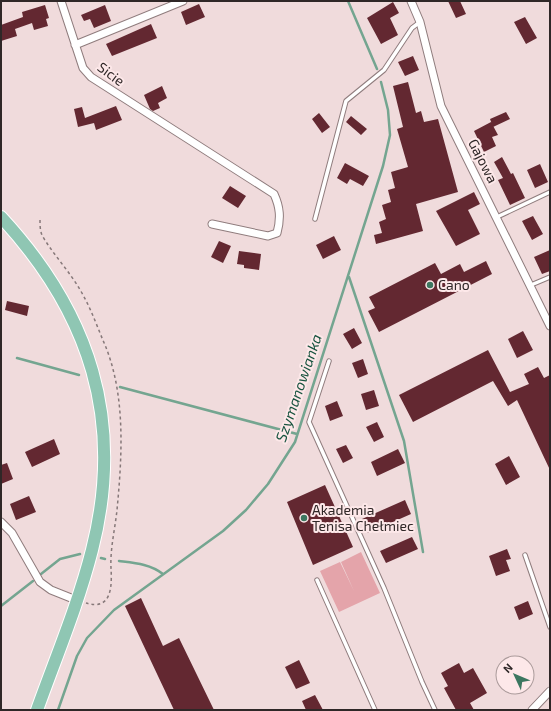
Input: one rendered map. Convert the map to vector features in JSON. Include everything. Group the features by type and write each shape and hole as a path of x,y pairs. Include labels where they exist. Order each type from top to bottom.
{"main road":[{"path":"1,217 40,263 60,294 73,320 91,364 104,430 102,497 92,550 37,710"}],"street":[{"name":"Sicie","path":"61,1 83,68 90,77 274,194 279,205 280,222 278,233 268,236 212,224"},
{"path":"75,45 183,1"},
{"name":"Gajowa","path":"411,1 420,22 441,106 550,326"},
{"path":"1,522 12,533 40,582 51,590 76,600"},
{"path":"532,710 550,691"}],"lane":[{"path":"315,219 346,101 384,70 412,28 420,22"},
{"path":"497,217 550,192"},
{"path":"531,285 550,277"},
{"path":"329,361 309,422 384,588 435,710"},
{"path":"525,555 550,627"},
{"path":"317,580 375,710"}],"shaded area":[{"path":"361,552 380,593 339,612 320,571 340,562 354,591 341,562"}],"building":[{"path":"448,1 460,1 466,14 456,18"},
{"path":"393,2 399,13 390,18 398,35 381,44 367,18"},
{"path":"199,4 205,17 186,25 181,12"},
{"path":"45,5 49,18 46,19 48,26 34,30 32,23 15,29 17,36 1,41 1,25 23,17 22,12"},
{"path":"105,5 111,21 94,28 90,19 84,21 81,15"},
{"path":"525,17 537,38 526,44 514,22"},
{"path":"151,24 157,38 112,56 106,44"},
{"path":"413,56 419,70 405,76 398,62"},
{"path":"408,82 416,113 421,111 424,122 438,119 458,192 416,204 423,231 376,244 374,235 382,233 379,222 386,219 382,205 391,202 388,190 395,188 391,172 408,167 397,129 403,127 393,86"},
{"path":"162,86 167,98 158,103 160,108 153,111 150,109 144,95"},
{"path":"116,106 122,120 96,130 94,123 78,127 74,109 82,107 85,118"},
{"path":"506,112 510,119 493,127 490,119"},
{"path":"319,113 330,127 322,133 312,119"},
{"path":"351,116 367,129 361,135 346,122"},
{"path":"491,122 498,135 492,137 496,146 484,152 474,131"},
{"path":"502,157 511,174 513,173 525,198 510,205 498,180 503,178 494,162"},
{"path":"345,163 369,176 363,186 350,179 347,184 337,178"},
{"path":"540,164 548,182 535,188 527,170"},
{"path":"230,186 246,196 238,208 222,198"},
{"path":"474,192 480,204 468,210 480,234 456,246 436,211"},
{"path":"533,216 543,234 532,240 522,221"},
{"path":"334,236 341,250 323,259 316,245"},
{"path":"219,241 231,246 223,263 211,257"},
{"path":"550,250 550,271 542,274 534,257"},
{"path":"239,251 261,254 259,270 244,268 244,265 237,264"},
{"name":"Cano","path":"486,261 492,274 379,332 368,311 375,308 369,297 435,263 441,274 460,264 464,272"},
{"path":"7,301 29,306 27,316 5,310"},
{"path":"354,328 362,343 352,349 343,334"},
{"path":"523,331 533,350 517,358 508,339"},
{"path":"488,350 510,392 529,384 524,374 538,367 544,378 550,375 550,470 517,400 508,406 493,381 413,422 399,395"},
{"path":"363,359 368,374 358,378 352,363"},
{"path":"374,390 379,406 366,410 361,394"},
{"path":"337,401 343,416 330,421 325,406"},
{"path":"377,422 384,437 374,442 366,427"},
{"path":"54,439 60,454 32,467 25,452"},
{"path":"346,445 353,458 343,463 336,449"},
{"path":"398,449 405,463 377,476 371,462"},
{"path":"509,456 520,477 506,485 495,464"},
{"path":"7,463 13,479 1,484 1,465"},
{"path":"325,485 353,547 313,565 287,502"},
{"path":"29,496 36,512 16,520 10,504"},
{"path":"405,500 411,514 368,533 362,519"},
{"path":"412,537 418,549 386,563 380,551"},
{"path":"507,549 511,559 506,560 510,571 496,576 489,556"},
{"path":"141,598 163,646 179,638 214,710 174,710 125,606"},
{"path":"528,601 533,614 519,620 514,607"},
{"path":"299,660 310,683 296,689 285,667"},
{"path":"459,663 464,673 473,668 487,693 470,703 474,710 456,710 444,688 448,686 441,673"},
{"path":"315,695 323,710 306,710 302,701"}],"waterway":[{"name":"Szymanowianka","path":"348,1 377,69"},
{"name":"Szymanowianka","path":"58,710 77,656 87,638 114,610 223,531 246,510 268,484 295,442 383,166 390,135 388,110 381,82"},
{"path":"349,277 404,441 423,552"},
{"path":"17,358 79,375"},
{"path":"120,387 297,434"},
{"path":"41,574 60,559 80,554"},
{"path":"101,558 105,559"},
{"path":"119,561 148,566 163,574"},
{"path":"1,606 33,581"}],"place":[{"name":"Cano","path":"430,285"},
{"name":"Akademia Tenisa Chełmiec","path":"304,518"}]}
